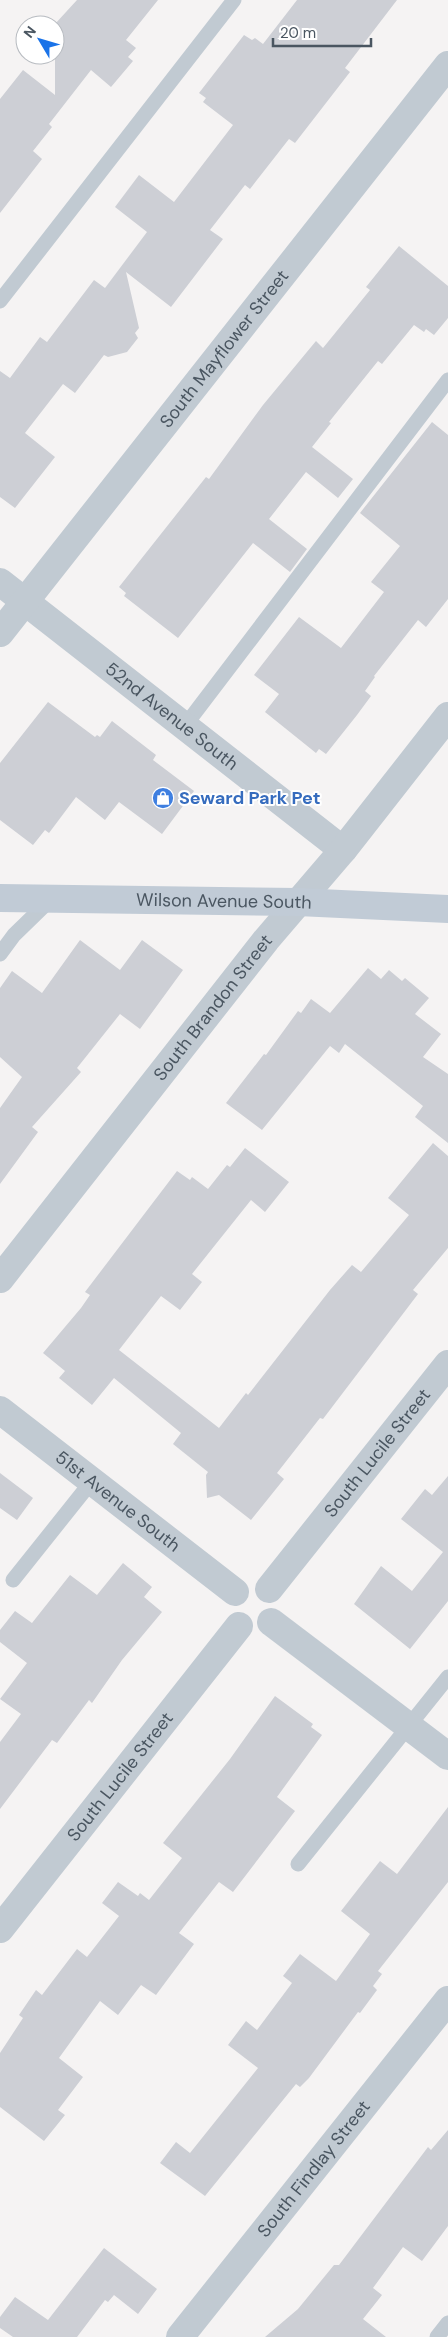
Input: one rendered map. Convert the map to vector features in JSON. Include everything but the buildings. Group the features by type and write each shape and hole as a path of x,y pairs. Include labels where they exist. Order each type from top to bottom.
{"main road":[{"name":"Wilson Avenue South","path":"0,898 298,902 448,909"}],"street":[{"name":"South Mayflower Street","path":"0,632 26,602 448,64"},
{"name":"52nd Avenue South","path":"0,582 343,850"},
{"name":"South Brandon Street","path":"0,1279 298,902 343,850 448,716"},
{"name":"South Lucile Street","path":"269,1589 448,1364"},
{"name":"51st Avenue South","path":"0,1410 235,1592"},
{"path":"248,1584 262,1585 269,1589 276,1605 271,1622 256,1630 239,1626 231,1616 230,1610 235,1592 248,1584"},
{"path":"271,1622 448,1756"},
{"name":"South Lucile Street","path":"0,1929 239,1626"},
{"name":"South Findlay Street","path":"180,2337 448,2000"}],"lane":[{"path":"0,301 234,0"},
{"path":"184,726 448,380"},
{"path":"0,954 14,935 50,900"},
{"path":"13,1580 92,1481"},
{"path":"298,1864 448,1677"},
{"path":"437,2337 448,2323"}],"place":[{"name":"Seward Park Pet","path":"163,798"}]}
